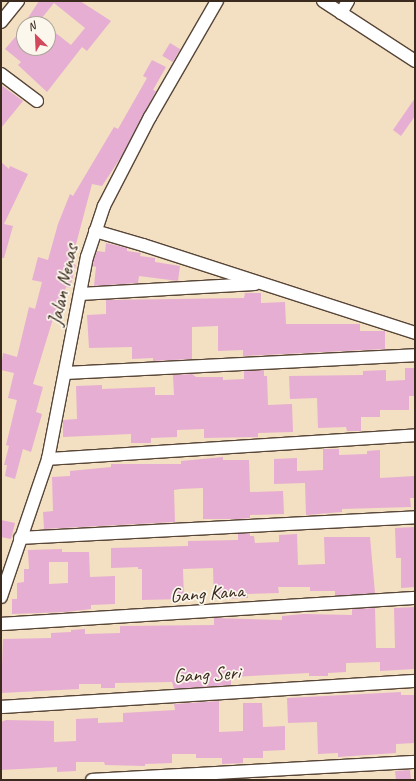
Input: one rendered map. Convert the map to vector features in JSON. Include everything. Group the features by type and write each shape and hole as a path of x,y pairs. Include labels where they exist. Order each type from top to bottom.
{"street":[{"path":"1,22 18,1"},
{"name":"Jalan Nenas","path":"1,597 48,459 80,294 95,232 104,206 146,123 217,1"},
{"path":"323,1 415,61"},
{"path":"341,13 348,1"},
{"path":"1,74 37,101"},
{"path":"95,232 262,283 415,333"},
{"path":"80,294 262,283"},
{"path":"65,373 415,355"},
{"path":"48,459 415,435"},
{"path":"20,538 415,517"},
{"name":"Gang Kana","path":"1,624 415,598"},
{"name":"Gang Seri","path":"1,707 415,681"},
{"path":"92,780 415,762"}],"building":[{"path":"39,1 80,1 111,21 87,51 82,47 47,92 18,65 21,62 5,49 16,36 16,56 56,56 56,33 71,45 85,28 54,3 43,16 29,16"},
{"path":"170,43 180,49 173,62 162,56"},
{"path":"152,60 166,67 153,90 156,91 123,154 102,186 92,184 71,263 76,265 70,288 66,287 60,310 56,309 33,384 43,387 36,412 42,414 31,452 23,449 15,479 5,476 7,465 4,465 9,446 6,445 17,400 8,398 14,373 1,370 3,353 17,357 29,307 35,309 42,282 32,280 38,257 48,260 58,224 70,194 73,196 114,127 118,129 147,78 143,76"},
{"path":"1,85 23,101 1,128"},
{"path":"415,98 415,116 401,136 393,130"},
{"path":"1,162 9,169 10,166 28,174 4,224 13,226 4,258 1,258"},
{"path":"106,243 127,248 127,251 141,253 140,256 155,258 155,262 180,266 178,281 139,276 138,283 94,286 96,267 93,266 94,259 97,251 105,252"},
{"path":"245,293 261,293 261,303 285,302 286,324 360,324 360,331 385,331 385,349 243,356 243,350 218,351 218,326 192,327 192,359 153,361 153,358 132,359 132,347 89,348 87,315 106,314 106,300 244,298"},
{"path":"405,368 415,368 415,396 409,396 409,410 380,410 380,417 361,417 361,431 347,431 346,427 318,428 317,398 290,399 289,376 363,375 363,371 386,370 386,381 405,380"},
{"path":"264,370 264,376 267,376 268,405 292,404 293,432 258,433 258,437 204,438 204,429 177,430 177,437 151,438 151,443 131,443 131,434 63,437 63,420 77,419 76,386 102,385 102,389 155,387 155,395 174,395 173,375 192,374 196,377 223,377 223,380 244,379 244,371"},
{"path":"323,449 339,449 339,455 367,454 367,451 380,450 380,478 415,476 415,498 410,498 411,507 342,509 342,512 306,515 305,483 274,484 274,459 297,458 297,471 323,470"},
{"path":"223,457 223,460 249,460 250,492 283,491 284,514 250,515 250,518 238,519 203,519 203,488 180,489 174,490 175,522 44,529 43,512 53,511 52,477 70,476 70,471 111,467 111,464 181,464 181,461"},
{"path":"1,520 15,523 11,539 1,537"},
{"path":"415,527 415,587 401,588 401,558 396,558 395,528"},
{"path":"250,533 250,536 254,536 255,543 279,542 279,535 297,534 298,565 325,564 324,537 370,537 375,593 335,596 335,591 310,591 310,587 278,587 279,593 248,594 248,598 214,599 213,568 183,569 184,599 142,600 142,569 138,569 138,567 111,568 111,548 188,546 188,541 238,540 238,534"},
{"path":"62,549 62,552 89,552 90,577 115,576 115,604 91,605 91,609 66,612 12,614 12,599 17,599 17,583 24,582 24,569 29,569 28,550","holes":["49,562 68,562 68,583 49,584"]},
{"path":"415,607 415,669 380,671 380,662 346,663 346,672 328,673 328,676 309,676 309,673 231,677 231,685 174,689 172,682 115,683 115,688 101,688 101,684 79,684 79,689 1,693 3,639 51,638 51,633 71,632 71,630 85,629 85,634 120,633 120,626 214,625 214,618 282,620 282,616 304,614 352,615 352,609 375,608 376,648 395,648 394,608"},
{"path":"401,692 401,695 415,695 415,743 396,744 396,753 338,757 338,753 318,754 317,722 288,723 287,698"},
{"path":"219,701 219,732 243,731 243,703 262,703 263,727 285,726 285,750 263,751 263,758 243,758 243,763 222,764 222,758 196,758 196,754 172,754 172,763 145,764 145,766 105,765 104,762 76,762 76,771 57,772 57,767 1,770 1,722 6,720 54,721 54,742 76,741 76,719 98,718 98,723 123,722 123,713 175,710 174,704"},
{"path":"410,770 411,780 396,780 395,771"}]}
